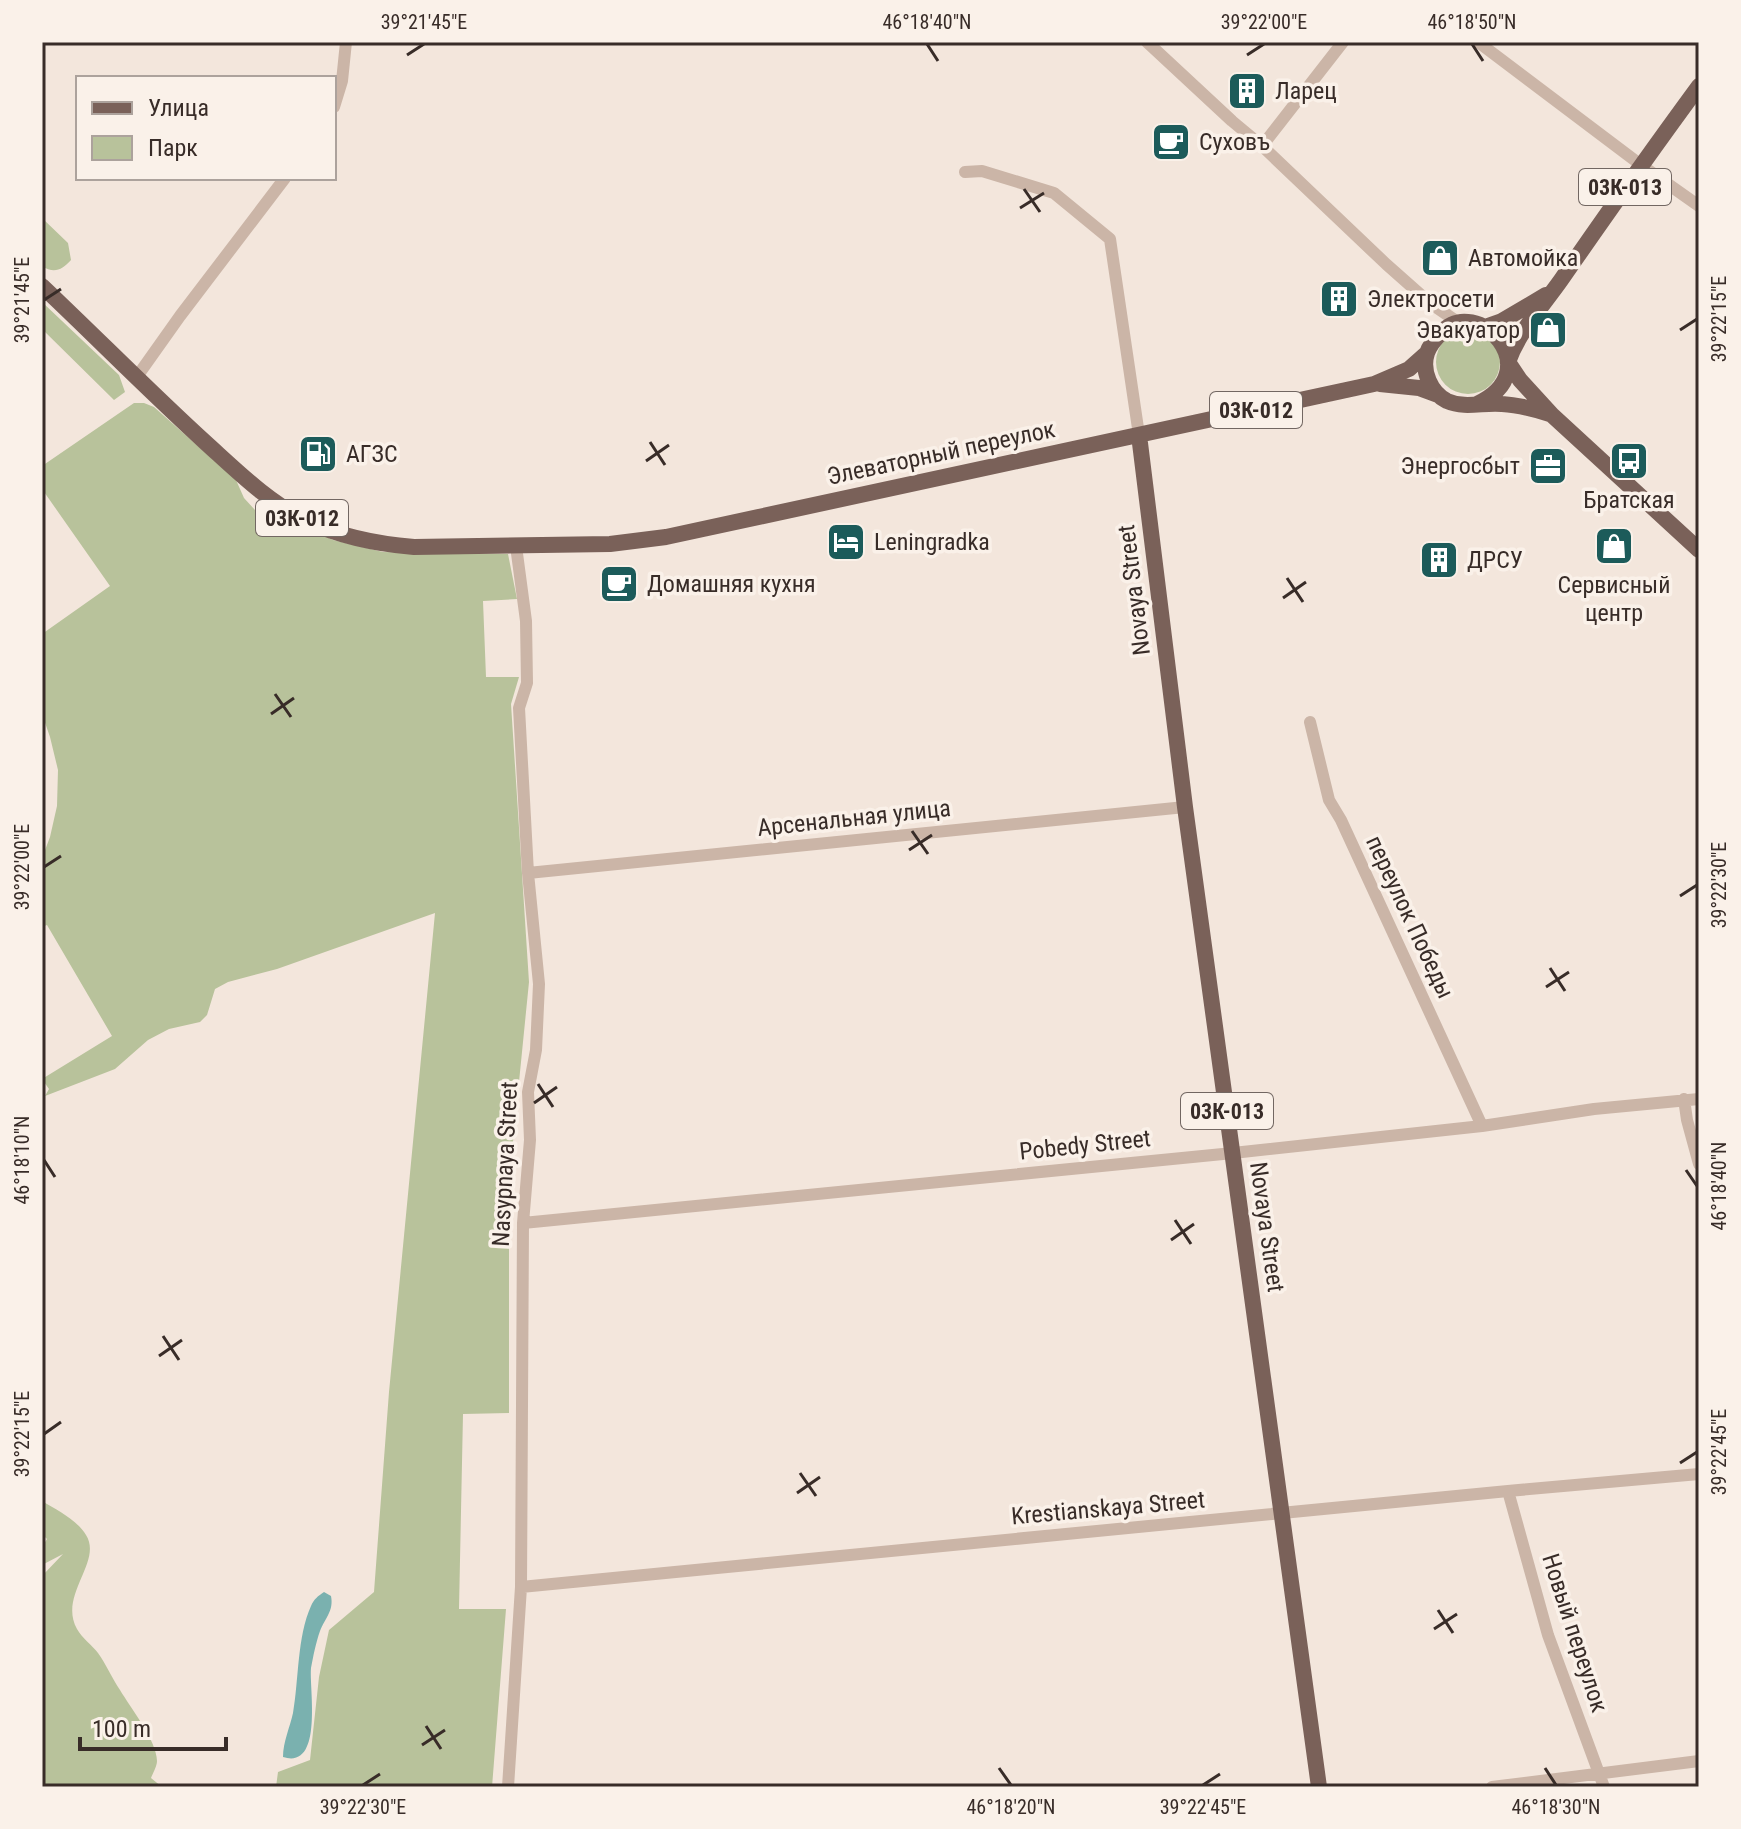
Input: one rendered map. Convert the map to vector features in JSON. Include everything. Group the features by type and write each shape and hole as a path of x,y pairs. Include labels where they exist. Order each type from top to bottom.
{"main road":[{"name":"03К-013","path":"1477,404 1498,391 1505,380 1515,341 1699,86"},
{"name":"03К-012","path":"42,286 245,478 305,520 340,535 389,545 516,546"},
{"name":"03К-013","path":"1485,327 1502,321 1554,290"},
{"path":"1552,415 1524,406 1499,403 1464,405 1447,401 1430,384 1425,370 1427,353 1443,330 1459,323 1485,327 1497,336 1505,348 1508,362 1520,380 1552,415 1699,550"},
{"name":"Элеваторный переулок","path":"516,546 610,544 666,537 1374,384 1409,369 1427,353"},
{"name":"Элеваторный переулок","path":"1374,384 1419,388 1438,395"},
{"name":"Novaya Street","path":"1139,435 1185,807 1319,1787"}],"street":[{"path":"336,100 342,81 346,42"},
{"path":"1147,42 1386,264 1430,303 1459,323"},
{"path":"1262,146 1343,42"},
{"path":"1478,42 1699,206"},
{"path":"965,172 982,171 1054,193 1110,239 1139,435"},
{"path":"136,378 283,180"},
{"path":"1430,303 1443,330"},
{"name":"Nasypnaya Street","path":"508,1787 521,1587 523,1223 530,1140 528,1092 536,1050 539,984 528,873 519,708 527,683 526,621 516,546"},
{"name":"переулок Победы","path":"1310,722 1329,800 1482,1126"},
{"name":"Арсенальная улица","path":"528,873 1185,807"},
{"path":"1684,1099 1699,1164"},
{"name":"Pobedy Street","path":"523,1223 1233,1153 1699,1099"},
{"name":"Krestianskaya Street","path":"521,1587 1699,1474"},
{"name":"Новый переулок","path":"1508,1491 1548,1635 1602,1781"},
{"path":"1492,1787 1602,1781 1699,1761"}],"green space":[{"path":"42,218 68,243 71,260 58,270 42,266"},
{"path":"42,302 119,375 125,392 114,400 42,329"},
{"path":"1462,330 1474,330 1491,339 1498,350 1498,374 1491,385 1474,394 1462,394 1450,389 1441,380 1436,368 1436,356 1441,344 1450,335"},
{"path":"134,403 154,407 236,480 244,498 255,510 279,520 292,521 333,540 383,552 508,554 517,599 483,601 486,677 519,677 511,704 529,982 509,1182 509,1413 463,1414 459,1609 506,1609 492,1787 276,1787 278,1772 310,1760 319,1677 329,1630 374,1592 389,1392 435,913 277,969 228,982 215,989 207,1015 200,1022 169,1029 148,1040 115,1069 45,1096 49,1089 42,1079 112,1036 47,925 42,927 42,858 57,806 58,770 42,714 42,634 110,586 42,489 42,466"},
{"path":"42,1501 72,1520 86,1535 90,1545 89,1556 76,1591 73,1616 77,1629 101,1657 148,1734 157,1761 151,1778 162,1787 42,1787 42,1576 63,1554 42,1565 42,1547 47,1539 42,1534"}],"water":[{"path":"324,1592 331,1596 331,1606 319,1635 311,1668 312,1725 309,1740 296,1758 283,1757 293,1713 306,1618 316,1598"}],"place":[{"name":"Ларец","path":"1247,91"},
{"name":"Суховъ","path":"1171,142"},
{"name":"Автомойка","path":"1440,258"},
{"name":"Электросети","path":"1339,299"},
{"name":"Эвакуатор","path":"1548,330"},
{"name":"АГЗС","path":"318,454"},
{"name":"Братская","path":"1629,461"},
{"name":"Энергосбыт","path":"1548,466"},
{"name":"Leningradka","path":"846,542"},
{"name":"Сервисный центр","path":"1614,546"},
{"name":"ДРСУ","path":"1439,560"},
{"name":"Домашняя кухня","path":"619,584"}]}
